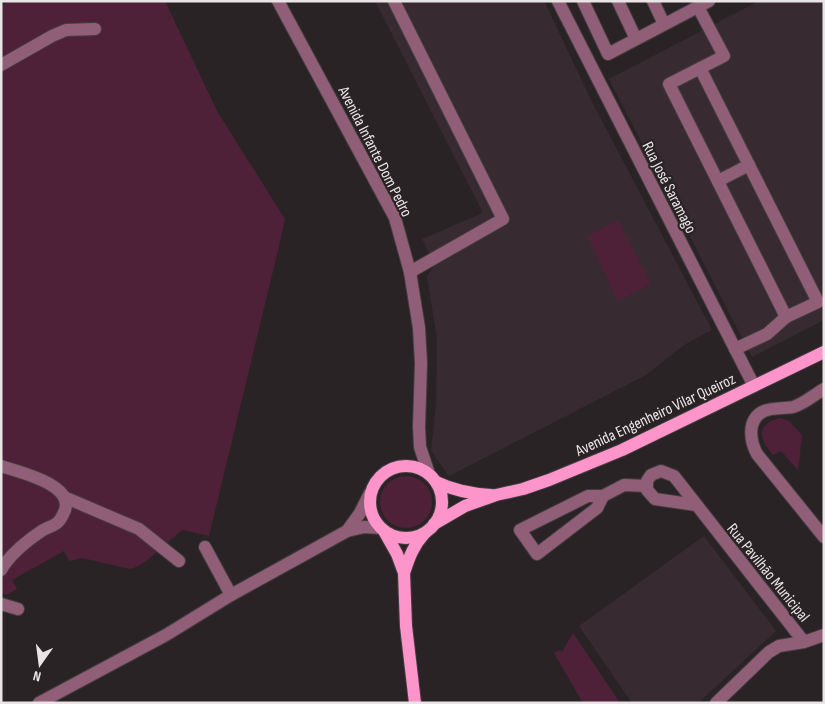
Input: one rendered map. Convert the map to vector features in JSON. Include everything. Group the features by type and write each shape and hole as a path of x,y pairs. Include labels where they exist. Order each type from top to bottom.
{"main road":[{"name":"Avenida Engenheiro Vilar Queiroz","path":"430,528 452,513 496,495 523,489 549,480 622,450 824,352"},
{"path":"404,573 415,544 430,528 440,514 442,504 441,492 433,478 420,468 400,466 390,469 381,475 374,483 370,493 371,513 376,523 394,536 405,538 416,536 430,528"},
{"name":"Avenida Engenheiro Vilar Queiroz","path":"433,478 453,490 496,495"},
{"path":"383,529 397,554 404,573 406,626 415,703"}],"street":[{"name":"Avenida Infante Dom Pedro","path":"278,1 394,218 410,272 419,328 420,447 433,478"},
{"path":"394,1 503,219 410,272"},
{"name":"Rua José Saramago","path":"558,1 754,386"},
{"path":"582,1 608,54 697,5 724,56 669,84 786,317"},
{"path":"618,1 636,39"},
{"path":"653,1 664,24"},
{"path":"1,65 66,30 94,29"},
{"path":"700,68 818,302 786,317 767,334 735,350"},
{"path":"718,181 749,164"},
{"path":"824,389 795,406 763,412 756,419 752,428 751,438 757,454 824,537"},
{"path":"1,466 46,482 60,491 66,506 63,516 56,523 32,538 1,570"},
{"name":"Rua Pavilhão Municipal","path":"646,486 651,475 655,472 661,471 670,474 804,642 824,635"},
{"path":"603,496 597,508 537,554 520,530 588,496 603,496 624,485 646,486 649,495 655,499 696,506"},
{"path":"347,531 360,513 370,493"},
{"path":"64,497 139,529 179,561"},
{"path":"40,703 166,635 231,595 347,531 364,527 383,529"},
{"path":"206,547 231,595"},
{"path":"1,604 18,609"},
{"path":"716,703 769,652 779,646 804,642"}],"shaded area":[{"path":"9,1 165,1 217,111 285,219 209,536 182,530 145,562 130,569 82,558 69,561 64,551 12,580 17,589 7,595 1,593 1,7"},
{"path":"375,1 544,1 592,102 712,330 684,345 646,375 449,476 431,451 436,406 437,338 427,277 435,264 422,239 483,213"},
{"path":"759,1 824,1 824,320 752,357 609,79"},
{"path":"618,220 651,284 618,301 587,236"},
{"path":"781,418 789,421 802,435 798,470 781,451 773,455 763,438 763,428 773,420"},
{"path":"406,476 420,480 428,488 432,502 428,516 420,524 406,528 392,524 384,516 380,502 384,488 392,480"},
{"path":"704,536 776,631 698,703 632,703 579,626"},
{"path":"573,633 620,703 583,703 554,653 559,650 562,652"}]}
